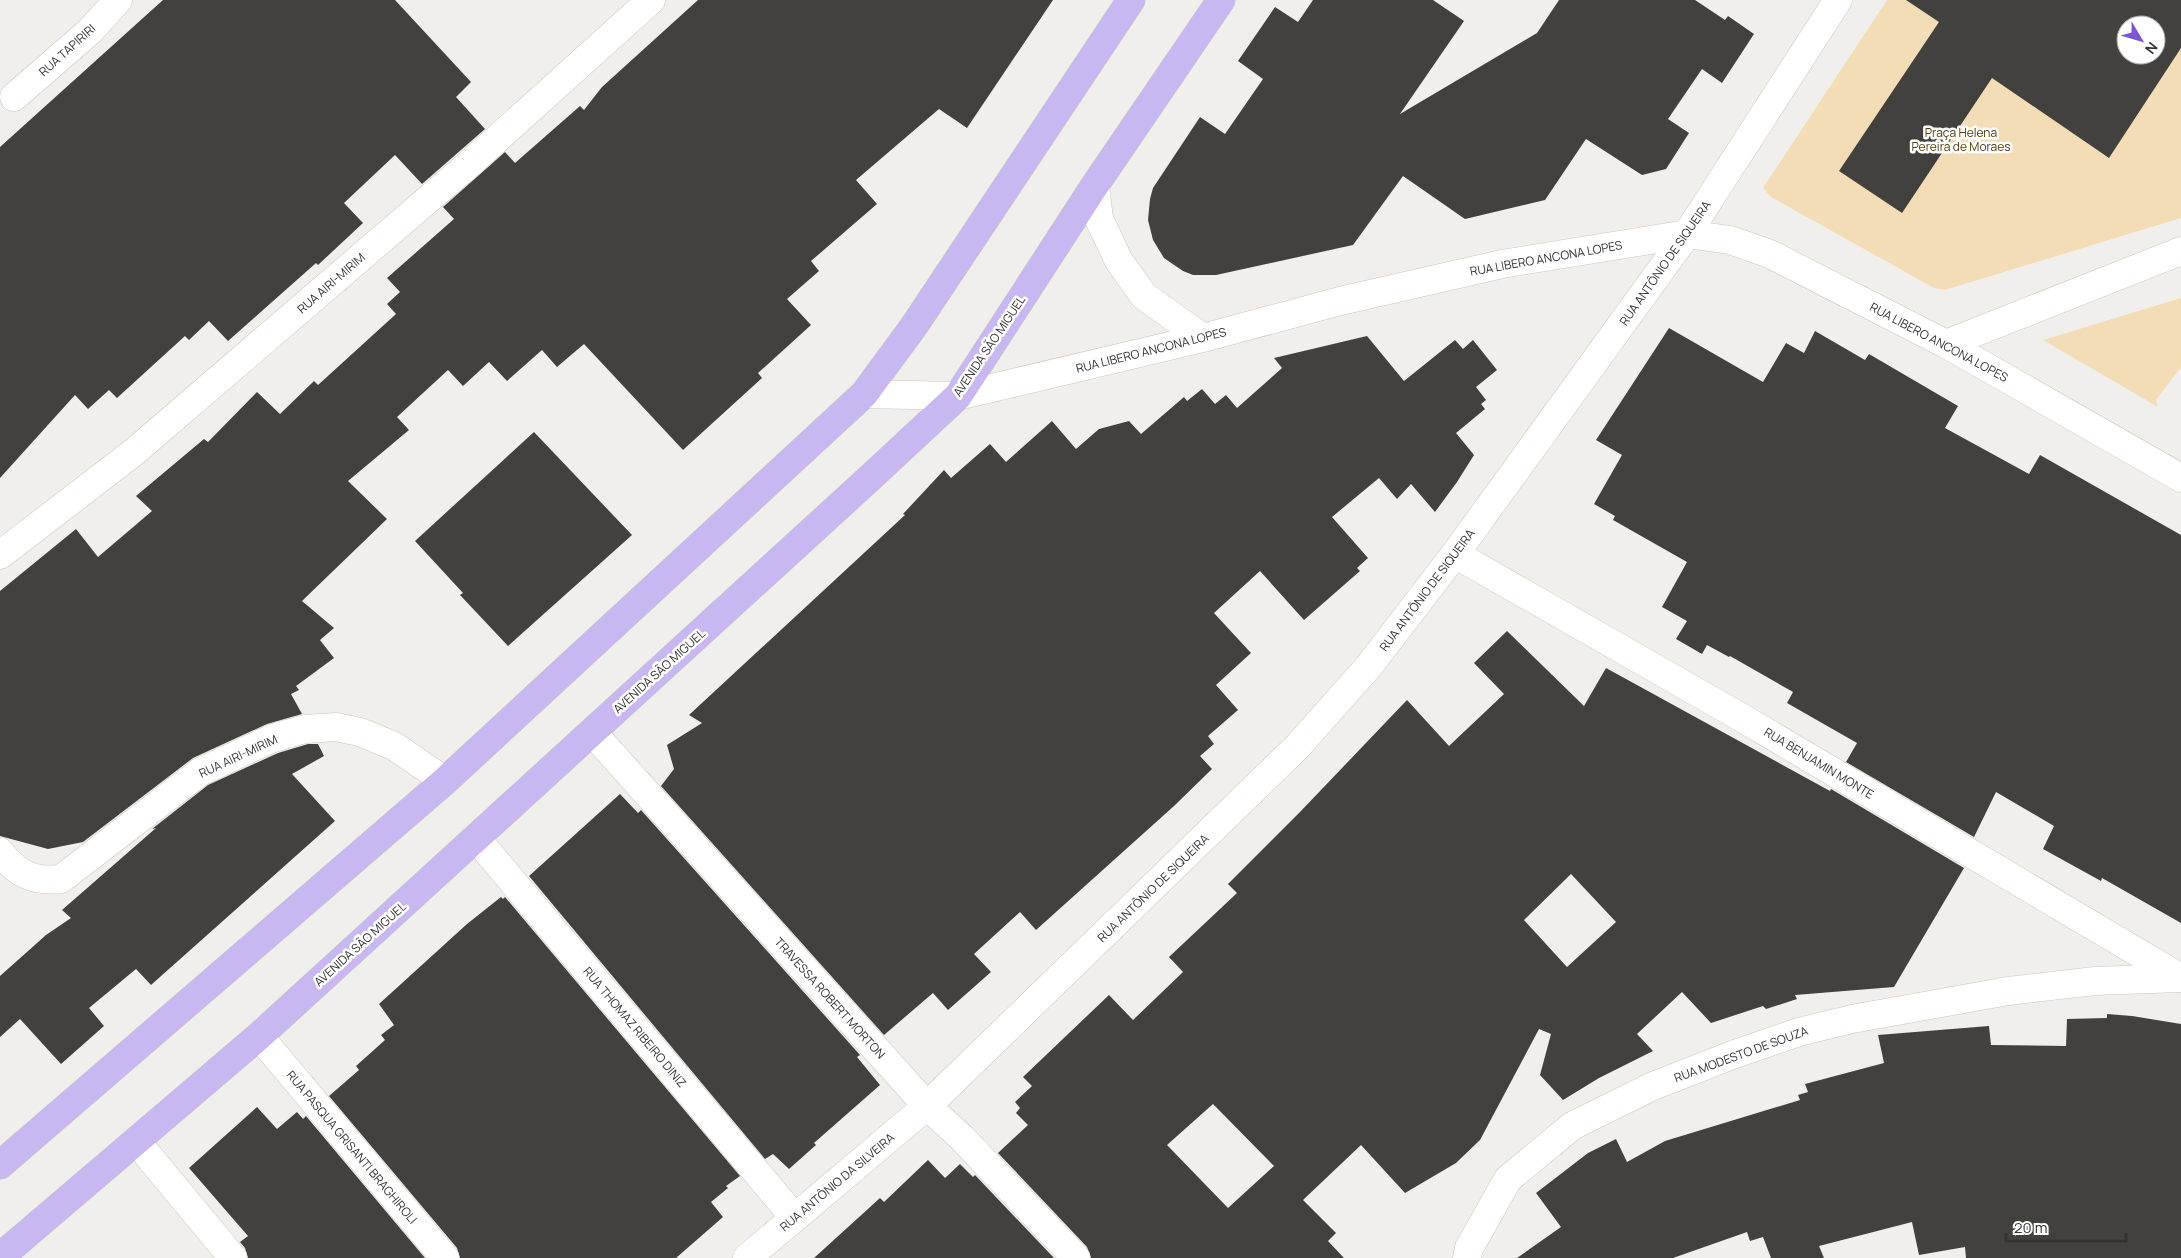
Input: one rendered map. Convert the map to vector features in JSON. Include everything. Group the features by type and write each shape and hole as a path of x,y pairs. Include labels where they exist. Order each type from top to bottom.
{"main road":[{"path":"0,1165 444,782 864,394 914,326 1131,0"},
{"name":"AVENIDA SÃO MIGUEL","path":"0,1257 259,1036 958,396 1095,185 1221,0"}],"street":[{"name":"RUA TAPIRIRI","path":"14,97 90,31 118,0"},
{"name":"RUA AIRI-MIRIM","path":"0,555 134,452 467,166 651,0"},
{"name":"RUA ANTÔNIO DE SIQUEIRA","path":"927,1106 1298,746 1369,666 1454,554 1687,234 1838,0"},
{"path":"1095,185 1099,220 1119,262 1144,296 1203,338"},
{"name":"RUA LIBERO ANCONA LOPES","path":"864,394 958,396 1502,264 1687,234 1730,240 1770,254 1946,344 2181,478"},
{"path":"1946,344 2181,251"},
{"name":"RUA BENJAMIN MONTE","path":"1454,554 1744,719 2180,978"},
{"name":"RUA AIRI-MIRIM","path":"0,852 26,876 44,881 61,879 200,772 274,738 305,729 336,726 360,732 394,746 444,782"},
{"name":"TRAVESSA ROBERT MORTON","path":"592,732 927,1106 962,1138 1076,1258"},
{"name":"RUA THOMAZ RIBEIRO DINIZ","path":"476,838 794,1217"},
{"name":"RUA MODESTO DE SOUZA","path":"1467,1258 1469,1248 1508,1179 1572,1126 1654,1086 1799,1032 1852,1019 2008,991 2095,981 2180,978"},
{"name":"RUA PASQUA GRISANTI BRAGHIROLI","path":"259,1036 445,1258"},
{"name":"RUA ANTÔNIO DA SILVEIRA","path":"747,1258 927,1106"},
{"path":"136,1141 233,1258"}],"green space":[{"name":"Praça Helena Pereira de Moraes","path":"1887,0 2181,0 2181,218 1945,290 1934,288 1771,197 1763,188"},
{"path":"2181,298 2181,367 2156,400 2158,407 2043,340"}],"building":[{"path":"163,0 395,0 471,82 456,97 485,129 422,184 395,155 344,203 363,223 318,265 316,263 228,341 209,321 189,340 185,336 117,398 109,390 88,409 75,395 0,478 0,147"},
{"path":"698,0 1053,0 967,128 939,109 856,180 877,204 811,261 819,271 787,299 811,325 758,373 762,378 683,450 584,344 557,367 542,350 507,381 489,362 463,386 448,370 397,417 409,430 348,481 387,519 302,601 334,628 320,640 334,658 296,686 299,690 291,694 302,714 267,724 193,758 83,842 48,849 0,836 0,591 76,529 98,557 152,511 136,496 204,439 208,442 257,392 280,414 314,381 318,385 396,314 387,304 400,292 387,278 454,219 443,207 505,152 515,163 580,106 584,110 602,87"},
{"path":"1313,0 1433,0 1464,21 1400,114 1537,33 1559,0 1695,0 1725,20 1728,16 1754,34 1722,83 1702,69 1668,119 1689,133 1666,169 1642,175 1586,139 1545,200 1465,219 1403,176 1353,245 1216,275 1193,275 1183,271 1164,258 1153,240 1148,220 1153,188 1200,117 1225,134 1263,79 1238,61 1275,7 1298,22"},
{"path":"1906,0 2181,0 2181,48 2109,158 1992,78 1902,213 1839,171 1939,22"},
{"path":"1669,328 1763,382 1786,343 1804,353 1815,331 1865,360 1869,354 1958,406 1945,428 2029,474 2040,455 2181,535 2181,923 2102,878 2101,881 2043,849 2054,826 1996,792 1974,837 1846,762 1857,743 1787,703 1793,692 1707,645 1702,654 1676,639 1687,621 1662,607 1687,562 1613,520 1615,516 1594,504 1622,455 1596,440"},
{"path":"1367,336 1404,381 1455,340 1463,349 1473,340 1497,370 1476,387 1486,400 1481,404 1485,409 1456,433 1474,455 1457,482 1435,512 1411,484 1397,499 1379,478 1332,517 1368,558 1357,568 1360,571 1304,620 1260,571 1214,613 1251,653 1216,685 1238,710 1208,736 1214,744 1200,756 1212,769 1174,806 1036,930 1020,912 974,954 991,972 948,1010 933,993 884,1035 661,786 674,769 667,745 702,723 689,715 905,515 903,514 944,470 951,478 990,444 1006,462 1052,421 1076,449 1099,429 1129,421 1141,434 1184,397 1187,401 1202,389 1215,404 1226,395 1237,408 1282,368 1274,358"},
{"path":"534,432 632,535 508,646 460,595 463,593 415,541"},
{"path":"1507,631 1584,706 1606,668 1830,791 1831,789 1964,868 1894,987 1795,995 1797,999 1766,1009 1763,1006 1711,1023 1682,992 1637,1034 1653,1051 1599,1078 1563,1100 1540,1075 1551,1034 1539,1029 1480,1140 1456,1163 1405,1193 1361,1145 1303,1200 1336,1233 1328,1241 1344,1258 1091,1258 1087,1247 998,1153 1028,1125 1016,1113 1020,1108 1015,1102 1032,1086 1023,1077 1109,995 1133,1020 1183,972 1169,957 1237,893 1228,884 1407,700 1449,746 1504,694 1474,663","holes":["1571,874 1616,922 1567,967 1524,920","1213,1104 1274,1166 1228,1208 1167,1145"]},
{"path":"308,744 318,744 324,756 292,774 335,821 151,985 136,969 89,1008 104,1026 61,1064 20,1019 0,1037 0,976 46,935 71,918 62,910 156,828 152,829 208,785 278,753"},
{"path":"620,794 638,813 641,810 860,1055 857,1057 880,1085 814,1143 816,1145 789,1169 773,1154 765,1159 529,876"},
{"path":"501,897 503,899 505,897 740,1176 726,1186 728,1188 711,1202 723,1217 676,1258 460,1258 457,1248 329,1096 359,1070 356,1066 385,1040 381,1035 394,1025 379,1004 467,924"},
{"path":"2107,1014 2181,1024 2181,1258 1966,1258 1965,1247 1919,1255 1912,1222 1819,1246 1824,1258 1771,1258 1763,1237 1750,1241 1747,1232 1673,1258 1517,1258 1561,1227 1536,1193 1588,1153 1616,1139 1627,1162 1665,1141 1800,1100 1798,1095 1808,1092 1805,1084 1884,1063 1878,1035 1989,1026 1991,1045 2066,1046 2067,1019 2107,1018"},
{"path":"257,1107 277,1129 297,1112 303,1119 306,1116 425,1258 248,1258 245,1248 240,1242 248,1236 189,1168"},
{"path":"928,1160 945,1178 960,1164 973,1177 975,1175 1054,1258 814,1258 880,1198 884,1202"}]}
